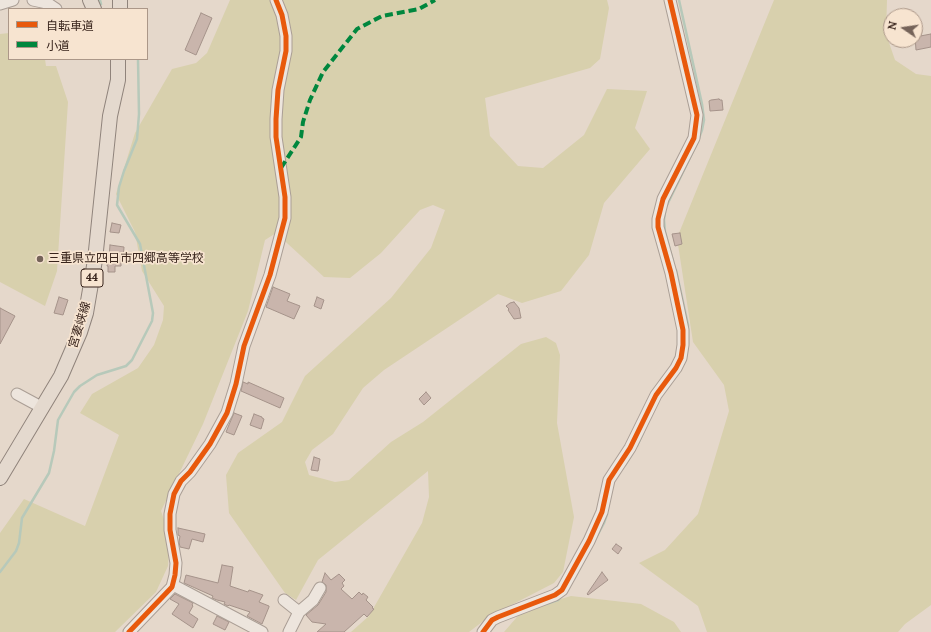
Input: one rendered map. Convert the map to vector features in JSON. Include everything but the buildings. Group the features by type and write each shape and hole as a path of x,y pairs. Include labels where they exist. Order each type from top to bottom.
{"main road":[{"name":"宮妻峡線","path":"0,478 61,376 73,350 86,312 95,260 110,116 118,80 118,60"}],"street":[{"path":"0,4 13,0"},
{"path":"33,0 47,3 54,8"},
{"path":"129,632 173,585 176,575 176,563 170,530 170,514 174,494 181,481 190,472 210,444 227,413 236,384 244,346 270,275 285,218 285,197 276,137 276,120 278,90 286,51 286,36 282,15 276,0"},
{"path":"483,632 492,620 555,595 562,590 589,541 602,512 609,480 630,448 656,395 676,368 681,358 683,330 671,273 658,227 658,219 662,199 694,138 697,115 670,0"},
{"path":"17,394 43,408"},
{"path":"173,585 262,632"},
{"path":"289,632 299,612 313,600 320,588"},
{"path":"284,600 299,612"}],"shaded area":[{"path":"230,0 607,0 609,8 600,59 590,68 485,98 490,136 518,166 543,168 584,135 607,89 647,91 635,128 650,149 604,203 589,255 561,291 522,303 498,294 384,370 363,388 333,434 312,450 305,462 309,475 335,482 349,480 391,442 423,422 521,344 546,337 556,343 560,355 557,423 574,517 563,572 554,583 490,616 469,632 351,632 369,616 422,523 429,497 428,471 318,560 296,600 285,593 229,513 226,475 238,453 282,422 305,376 391,298 431,248 445,210 433,205 420,210 381,253 350,278 324,277 276,233 265,240 248,311 203,424 161,511 170,537 168,566 156,592 115,632 0,632 0,533 24,499 85,526 119,435 80,413 92,394 138,368 154,345 163,320 164,306 142,271 135,232 116,194 135,133 172,69 196,63 207,53"},
{"path":"774,0 887,0 887,8 883,8 883,48 891,48 895,60 916,74 931,76 931,605 905,624 898,632 707,632 698,606 639,563 665,550 698,514 729,411 724,385 693,342 677,238"},
{"path":"8,33 8,60 45,60 46,66 56,66 68,102 57,271 45,306 0,282 0,34"},
{"path":"571,596 641,604 674,622 681,632 504,632 523,610"}],"waterway":[{"path":"100,0 101,4"},
{"path":"679,0 702,104 704,120 699,138"},
{"path":"0,572 16,551 19,543 22,518 49,473 54,451 58,420 74,392 80,386 97,375 126,366 132,360 152,321 153,313 140,244 117,205 119,187 137,139 139,114 138,60"},
{"path":"667,205 697,143"},
{"path":"665,212 665,232 673,261"},
{"path":"676,270 688,325 688,344"},
{"path":"637,446 643,433"},
{"path":"625,465 632,454"},
{"path":"574,579 604,523 607,514"},
{"path":"546,604 558,600 561,597"}],"marked path":[{"path":"281,168 301,137 303,122 310,100 323,72 357,29 382,16 419,9 435,0"}],"cycle path":[{"path":"129,632 172,587 176,563 170,530 170,514 174,494 181,481 190,472 210,444 227,413 236,384 244,346 270,275 285,218 285,197 276,137 276,119 278,90 286,51 286,36 282,15 276,0"},
{"path":"483,632 492,620 555,595 562,590 589,541 602,512 609,480 630,448 656,395 676,368 681,358 683,330 671,273 658,227 658,219 663,199 694,138 697,115 670,0"}],"place":[{"name":"三重県立四日市四郷高等学校","path":"40,259"}]}
